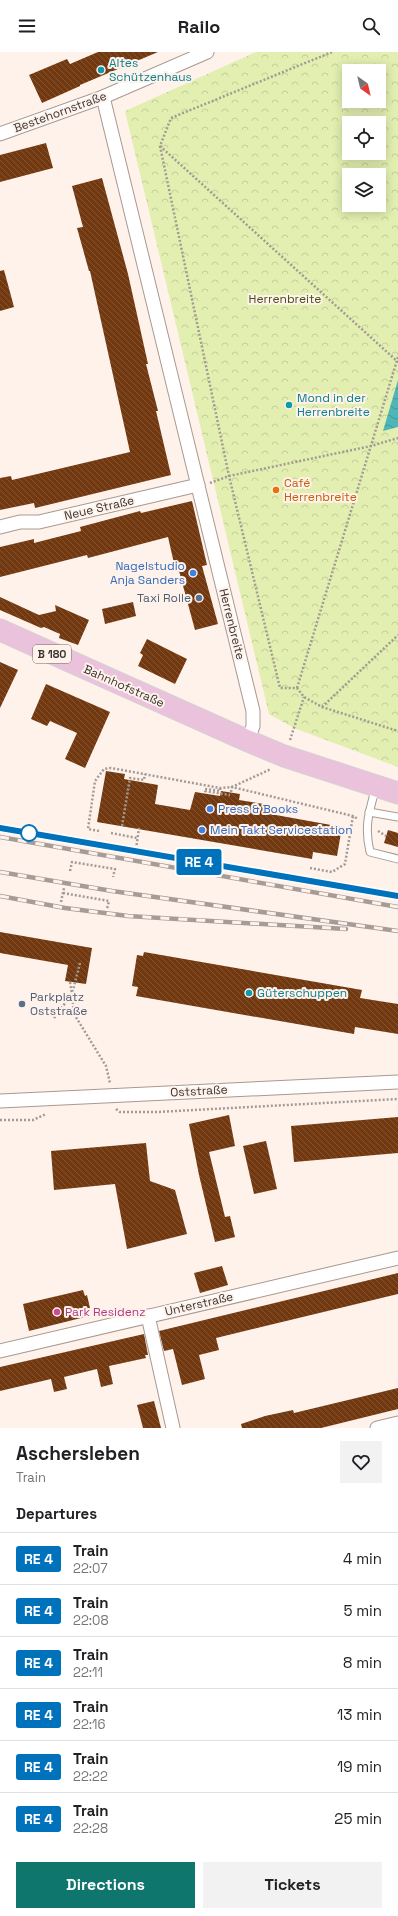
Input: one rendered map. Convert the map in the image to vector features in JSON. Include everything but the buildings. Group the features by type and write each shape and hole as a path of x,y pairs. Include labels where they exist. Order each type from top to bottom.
{"main road":[{"name":"Bahnhofstraße","path":"0,630 248,741"},
{"name":"B 180","path":"248,741 284,756 398,793"}],"street":[{"name":"Bestehornstraße","path":"0,134 103,97 207,52"},
{"name":"Herrenbreite","path":"103,97 253,711 253,726 248,741"},
{"name":"Neue Straße","path":"0,527 20,522 39,522 198,485"},
{"name":"Oststraße","path":"0,1101 73,1097 112,1101 398,1082"},
{"name":"Unterstraße","path":"0,1351 398,1258"},
{"path":"148,1316 173,1428"},
{"path":"377,1428 398,1423"}],"lane":[{"path":"376,786 367,824 366,835 370,852 398,859"},
{"path":"369,812 398,817"}],"path":[{"path":"297,688 280,688 229,476 160,146 170,118 332,52"},
{"path":"160,146 398,360 297,688"},
{"path":"198,485 229,476 371,446 398,438"},
{"path":"322,707 398,636"},
{"path":"297,688 304,697 322,707 398,731"},
{"path":"232,787 281,765 304,697"},
{"path":"99,831 88,829 95,781 104,769 111,768 220,788 232,787 353,816 386,836"},
{"path":"122,826 130,778 144,780 145,774"},
{"path":"220,788 220,791 205,789 205,791 230,795 232,787"},
{"path":"310,868 332,872 345,864 353,816"},
{"path":"136,849 139,828"},
{"path":"111,833 138,838"},
{"path":"70,871 72,862 115,870 113,877"},
{"path":"61,902 64,888"},
{"path":"63,893 109,901 107,909"},
{"path":"54,1018 72,994 80,963"},
{"path":"70,982 74,1014 106,1066 109,1075 112,1101 120,1112 157,1112 398,1099"}],"green space":[{"name":"Herrenbreite","path":"256,52 398,52 398,767 294,728 269,714 125,111"}],"water":[{"path":"398,380 398,427 383,431"}],"railway":[{"path":"0,828 398,896"},
{"path":"0,837 398,907"},
{"path":"0,872 112,891 398,931"},
{"path":"0,896 65,908 128,916 346,929"}],"train":[{"path":"0,828 398,896"}],"place":[{"name":"Altes Schützenhaus","path":"101,70"},
{"name":"Mond in der Herrenbreite","path":"289,405"},
{"name":"Café Herrenbreite","path":"276,490"},
{"name":"Nagelstudio Anja Sanders","path":"193,573"},
{"name":"Taxi Rolle","path":"199,598"},
{"name":"Press & Books","path":"210,809"},
{"name":"Mein Takt Servicestation","path":"202,830"},
{"name":"Güterschuppen","path":"249,993"},
{"name":"Parkplatz Oststraße","path":"22,1004"},
{"name":"Park Residenz","path":"57,1312"}]}
